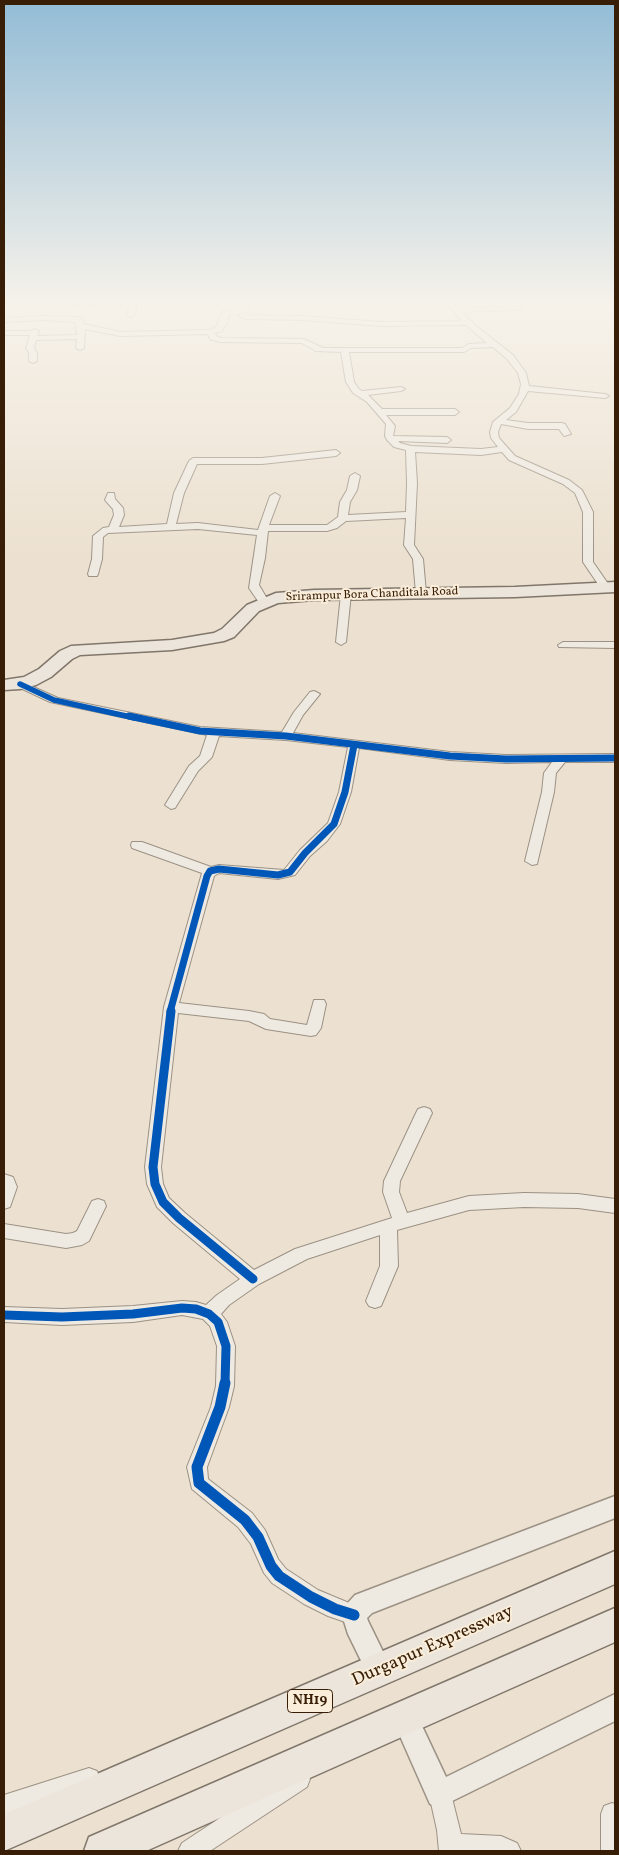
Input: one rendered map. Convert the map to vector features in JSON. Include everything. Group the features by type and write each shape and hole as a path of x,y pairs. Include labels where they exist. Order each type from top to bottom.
{"highway":[{"name":"Durgapur Expressway","path":"4,1833 238,1733 615,1567"},
{"path":"103,1851 615,1625"}],"main road":[{"name":"Srirampur Bora Chanditala Road","path":"12,684 39,677 66,655 77,650 172,646 218,637 228,633 253,608 264,602 291,596 610,588"}],"street":[{"path":"355,388 360,394 370,400 392,426 390,438"},
{"path":"605,396 525,388 512,410 495,427 495,438 512,458 566,482 579,492 588,512 588,562 610,588"},
{"path":"360,394 401,389"},
{"path":"379,412 455,412"},
{"path":"499,421 528,426 562,426 567,434"},
{"path":"390,438 397,446 410,450 473,452 504,449"},
{"path":"390,438 447,440"},
{"path":"410,450 412,483 409,545 418,560 421,593"},
{"path":"172,527 179,493 193,462 262,461 336,453"},
{"path":"343,518 345,502 352,490 355,476"},
{"path":"111,495 110,500 118,508 118,515 113,529"},
{"path":"264,602 254,588 254,585 260,558 262,531 275,496"},
{"path":"93,574 98,559 98,536 103,532 113,529 198,526 262,531 330,528 343,518 411,515"},
{"path":"341,642 346,594"},
{"path":"563,645 615,645"},
{"path":"12,684 76,706 173,727 214,732 286,736 450,756 560,759 615,758"},
{"path":"286,736 298,714 314,694"},
{"path":"171,805 193,769 206,757 214,732"},
{"path":"137,845 210,871 235,869 278,875 290,872 305,853 334,824 344,792 354,744"},
{"path":"532,862 548,792 550,773 560,759"},
{"path":"210,871 190,932 171,1007 153,1167 155,1184 163,1202 179,1218 253,1279"},
{"path":"171,1007 250,1016 259,1018 266,1024 311,1031 314,1028 319,1004"},
{"path":"375,1301 389,1266 394,1223 391,1192 392,1181 424,1113"},
{"path":"4,1180 8,1182 9,1188 4,1202"},
{"path":"209,1314 223,1300 253,1279 316,1248 446,1208 469,1203 496,1201 578,1201 615,1206"},
{"path":"4,1231 66,1241 76,1240 83,1236 98,1206"},
{"path":"4,1315 62,1317 133,1314 182,1308 196,1309 209,1314 218,1322 226,1346 225,1386 220,1406 197,1467 199,1483 246,1520 258,1538 271,1566 279,1576 311,1597 354,1615"},
{"path":"354,1615 364,1604 615,1507"},
{"path":"354,1615 357,1625 380,1670"},
{"path":"440,1794 615,1707"},
{"path":"405,1718 440,1794 451,1848 501,1848 509,1851"},
{"path":"4,1806 238,1733"},
{"path":"190,1851 263,1804 352,1742"},
{"path":"612,1814 612,1851"}],"cycle path":[{"path":"20,684 54,700 200,731 286,736 450,756 506,759 615,758"},
{"path":"253,1279 179,1218 163,1202 155,1184 153,1167 171,1007 207,876 210,871 219,869 278,875 290,872 305,853 334,824 345,792 354,745"},
{"path":"4,1315 62,1317 133,1314 182,1308 196,1309 209,1314 218,1322 226,1346 225,1386 220,1407 197,1467 199,1483 245,1520 258,1537 271,1566 279,1576 311,1597 335,1609 354,1615"}]}
